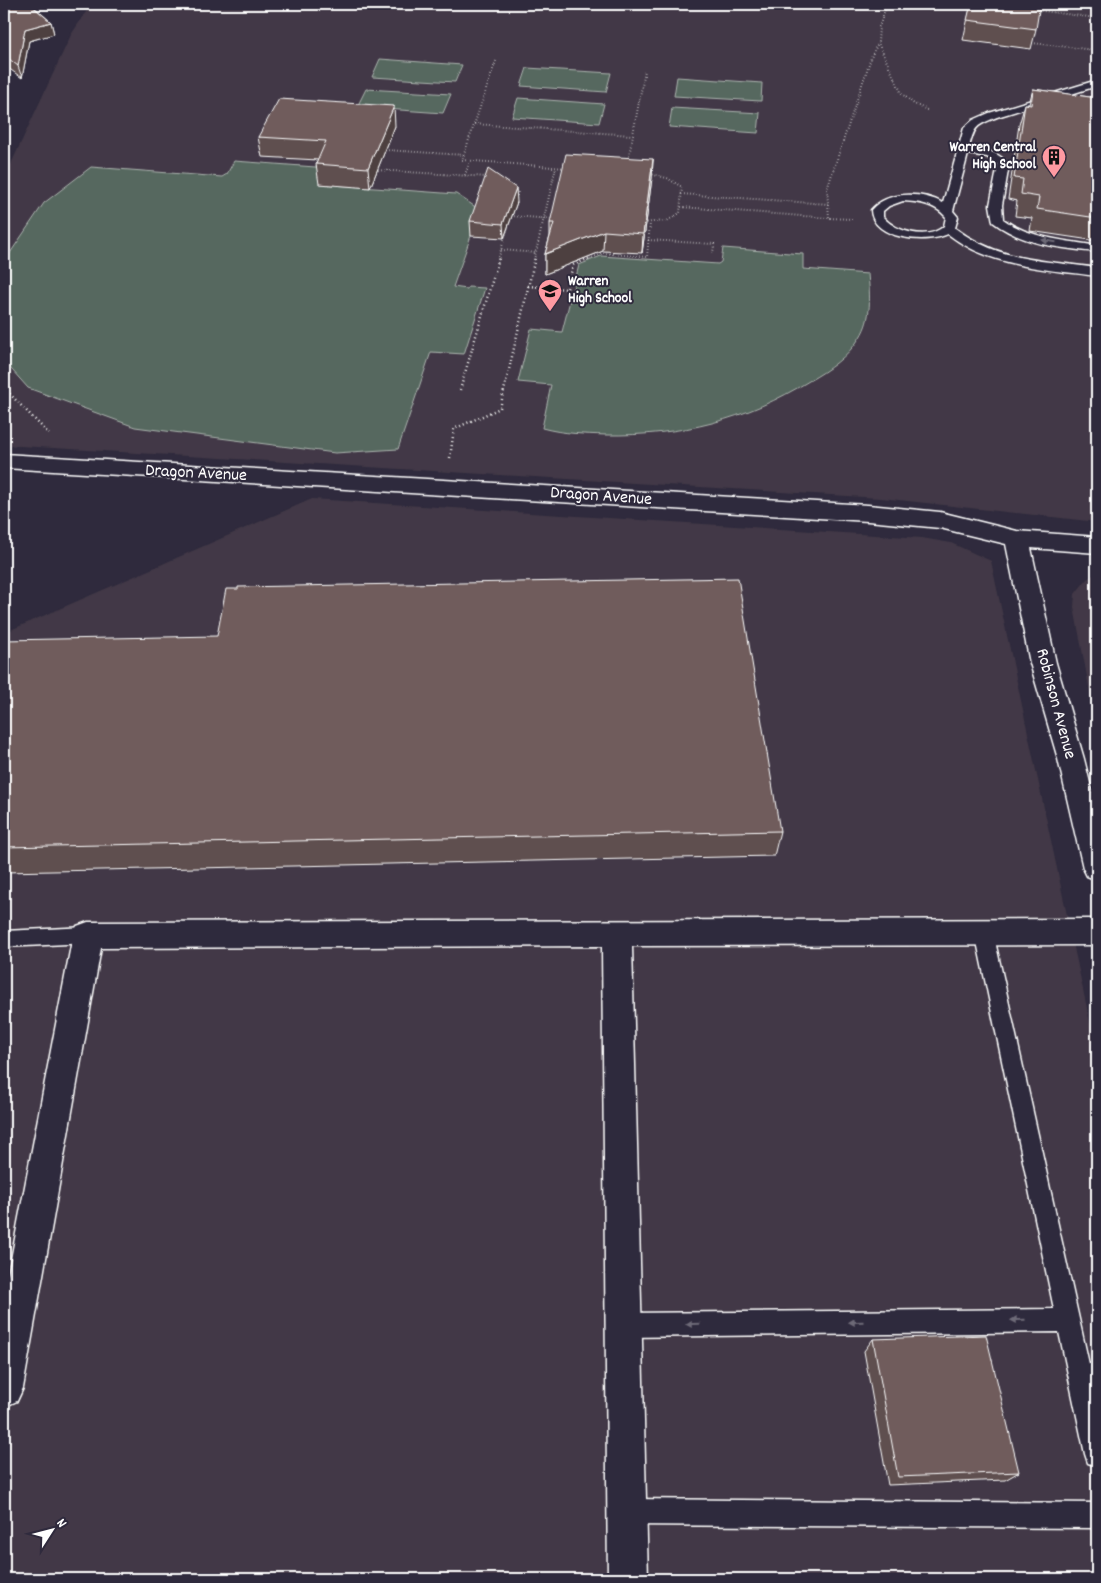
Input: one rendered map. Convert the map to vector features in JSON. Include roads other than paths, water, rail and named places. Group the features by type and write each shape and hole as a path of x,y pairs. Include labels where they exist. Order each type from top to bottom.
{"street":[{"name":"Dragon Avenue","path":"4,460 102,468 868,513 940,520 1017,539 1097,545"},
{"name":"Robinson Avenue","path":"1017,539 1043,663 1093,830 1097,868"},
{"path":"4,1388 88,935 1097,932"},
{"path":"617,933 628,1579"}],"lane":[{"path":"947,211 969,128 977,122 1097,83"},
{"path":"964,150 998,158 1004,165 997,220 1007,229 1037,239 1097,249"},
{"path":"902,198 928,200 947,211 952,217 949,229 932,236 908,236 886,228 876,216 882,204 902,198"},
{"path":"949,229 968,243 990,252 1019,260 1097,272"},
{"path":"984,932 1067,1320 1088,1376 1097,1454"},
{"path":"4,939 88,935"},
{"path":"623,1325 1067,1320"},
{"path":"626,1512 1097,1516"}],"place":[{"name":"Warren Central High School","path":"1054,178"},
{"name":"Warren High School","path":"550,312"}]}
